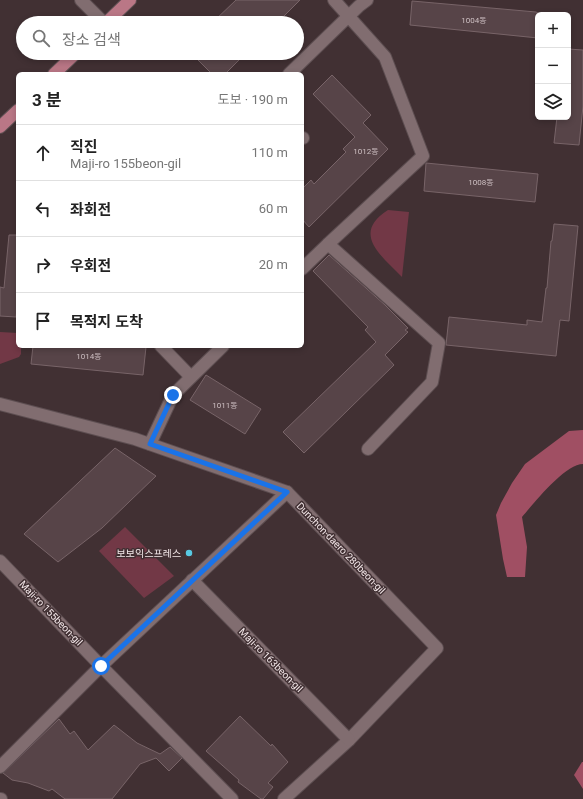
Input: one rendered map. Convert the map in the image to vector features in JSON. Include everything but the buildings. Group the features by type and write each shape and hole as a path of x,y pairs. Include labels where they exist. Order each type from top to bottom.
{"main road":[{"path":"113,16 130,0"},
{"path":"56,72 69,60"},
{"path":"0,127 16,112"}],"street":[{"path":"81,0 98,16"},
{"path":"304,267 423,156 385,57 334,0"},
{"path":"304,59 348,16 367,0"},
{"path":"291,72 303,60"},
{"path":"328,244 440,343 432,382 368,449"},
{"path":"162,348 191,377"},
{"path":"150,444 173,395 221,348"},
{"name":"Dunchon-daero 280beon-gil","path":"0,404 135,439 287,492 437,648 349,740"},
{"path":"0,767 101,666 287,492"},
{"name":"Maji-ro 155beon-gil","path":"0,561 101,666"},
{"name":"Maji-ro 163beon-gil","path":"192,580 349,740"},
{"path":"101,666 232,799"},
{"path":"284,799 349,740"}],"shaded area":[{"path":"388,210 409,212 402,277 379,253 371,236 371,228 377,219"},
{"path":"0,332 16,333 16,348 21,348 21,354 19,357 0,364"},
{"path":"583,430 583,464 568,470 559,477 522,517 527,547 525,577 507,577 496,515 501,503 525,464 569,431"},
{"path":"125,527 174,576 144,598 99,551"},
{"path":"583,762 583,789 574,775"}],"place":[{"name":"보보익스프레스","path":"189,553"}],"route":[{"path":"101,666 287,492 150,444 173,395"}]}
